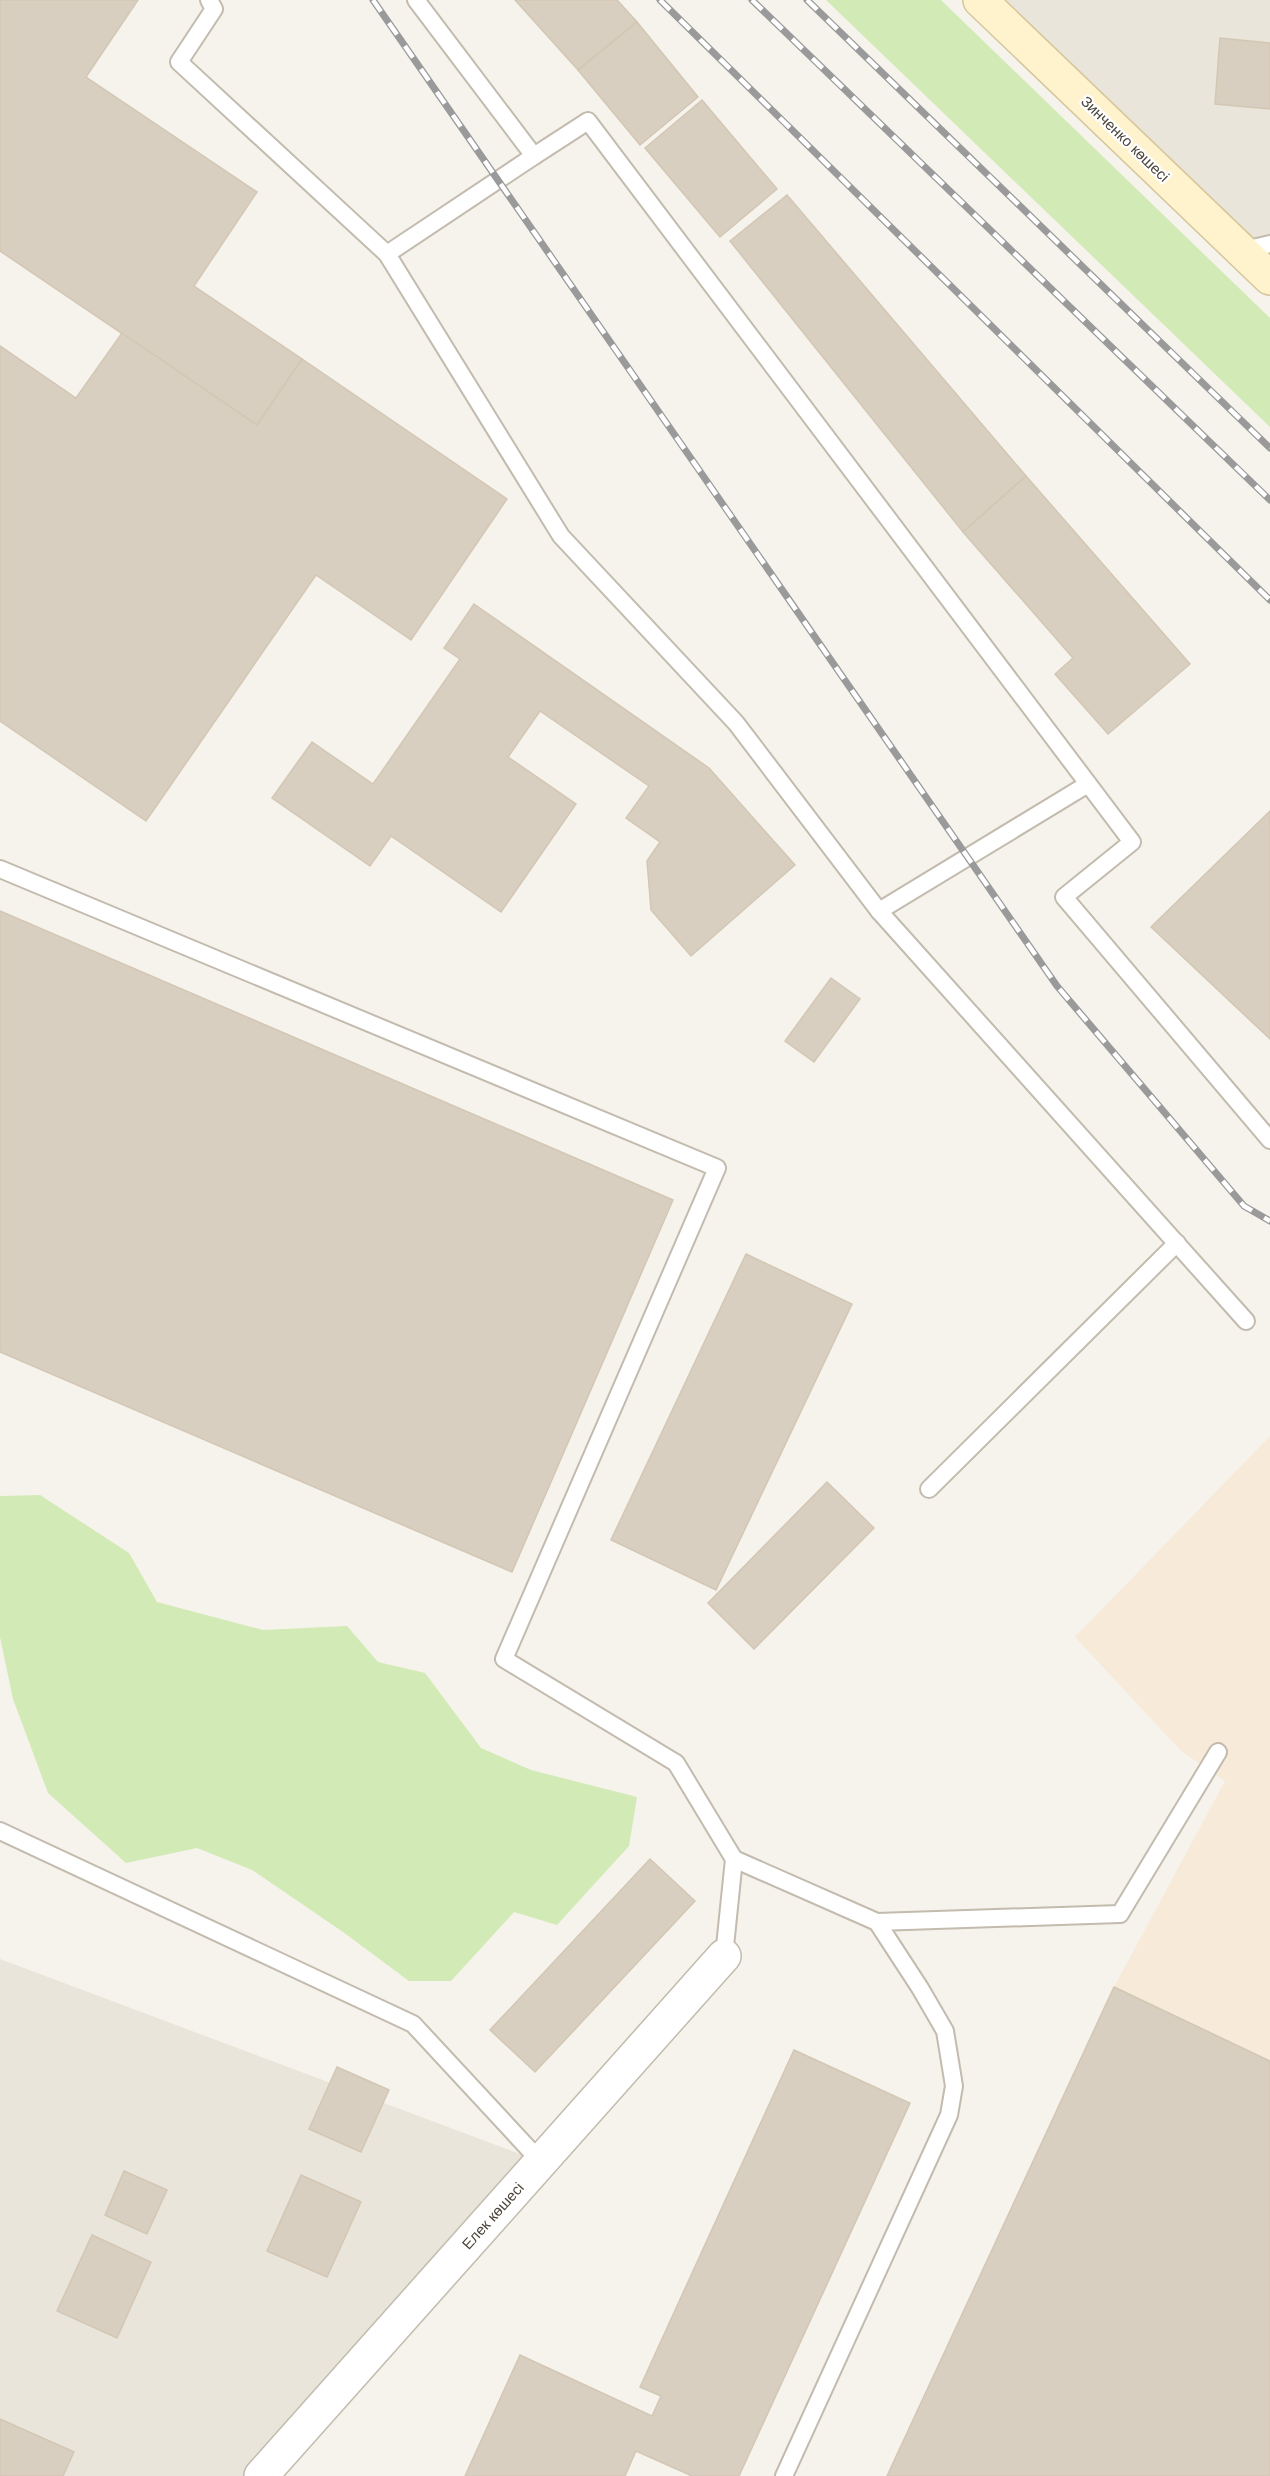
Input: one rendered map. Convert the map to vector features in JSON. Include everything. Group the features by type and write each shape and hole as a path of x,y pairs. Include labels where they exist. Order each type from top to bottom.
{"street":[{"name":"Зинченко көшесі","path":"980,0 1255,247 1270,278"},
{"name":"Елек көшесі","path":"261,2476 724,1956"}],"lane":[{"path":"209,0 214,9 179,62 387,254 561,536 736,723 879,911 1246,1321"},
{"path":"416,0 534,156"},
{"path":"387,254 588,121 1132,842 1064,897 1270,1140"},
{"path":"879,911 1088,783"},
{"path":"0,869 717,1168 504,1659 676,1763 734,1859 877,1922 1120,1914 1218,1752"},
{"path":"929,1489 1177,1243"},
{"path":"0,1831 413,2024 541,2162"},
{"path":"724,1956 734,1859"},
{"path":"784,2476 949,2115 951,2105 954,2086 945,2031 877,1922"}],"shaded area":[{"path":"984,0 1270,0 1270,270"},
{"path":"1270,1436 1270,2476 887,2476 1114,1987 1225,1781 1181,1751 1075,1637"},
{"path":"0,1959 541,2162 261,2476 0,2476"}],"green space":[{"path":"826,0 941,0 1270,318 1270,427"},
{"path":"40,1495 129,1553 157,1602 263,1630 347,1626 378,1662 425,1673 481,1748 531,1770 637,1797 629,1846 557,1925 514,1912 451,1981 409,1981 343,1932 252,1870 197,1848 126,1863 48,1793 13,1699 0,1637 0,1496"}],"building":[{"path":"0,0 138,0 86,77 257,192 194,286 302,359 257,425 0,251"},
{"path":"515,0 617,0 637,22 578,70"},
{"path":"637,22 698,97 640,145 578,70"},
{"path":"1220,38 1270,43 1270,109 1215,104"},
{"path":"702,100 777,189 720,237 645,148"},
{"path":"787,195 1026,476 963,532 730,241"},
{"path":"122,333 257,425 302,359 507,499 411,640 316,575 146,821 0,721 0,346 76,398"},
{"path":"1026,476 1190,664 1108,734 1055,674 1073,658 963,532"},
{"path":"474,604 709,768 795,865 691,956 651,910 647,861 660,842 626,818 649,786 540,711 508,757 576,804 501,912 391,836 370,866 272,798 312,742 373,784 460,659 444,648"},
{"path":"1270,811 1270,1039 1151,927"},
{"path":"0,911 673,1200 512,1572 0,1352"},
{"path":"831,978 860,999 814,1062 785,1041"},
{"path":"746,1254 852,1304 716,1590 611,1540"},
{"path":"827,1482 874,1528 754,1649 708,1603"},
{"path":"650,1859 695,1901 535,2072 490,2030"},
{"path":"1114,1987 1270,2061 1270,2476 887,2476"},
{"path":"794,2050 910,2103 739,2476 692,2476 636,2451 625,2476 465,2476 520,2355 652,2416 661,2396 640,2387"},
{"path":"337,2067 389,2090 361,2152 309,2129"},
{"path":"124,2171 167,2190 147,2234 105,2215"},
{"path":"301,2175 361,2202 327,2277 267,2251"},
{"path":"92,2235 151,2262 117,2338 57,2311"},
{"path":"0,2419 74,2452 63,2476 0,2476"}],"railway":[{"path":"373,0 1057,986 1244,1206 1270,1221"},
{"path":"660,0 1270,600"},
{"path":"752,0 1270,500"},
{"path":"807,0 1270,448"}]}
